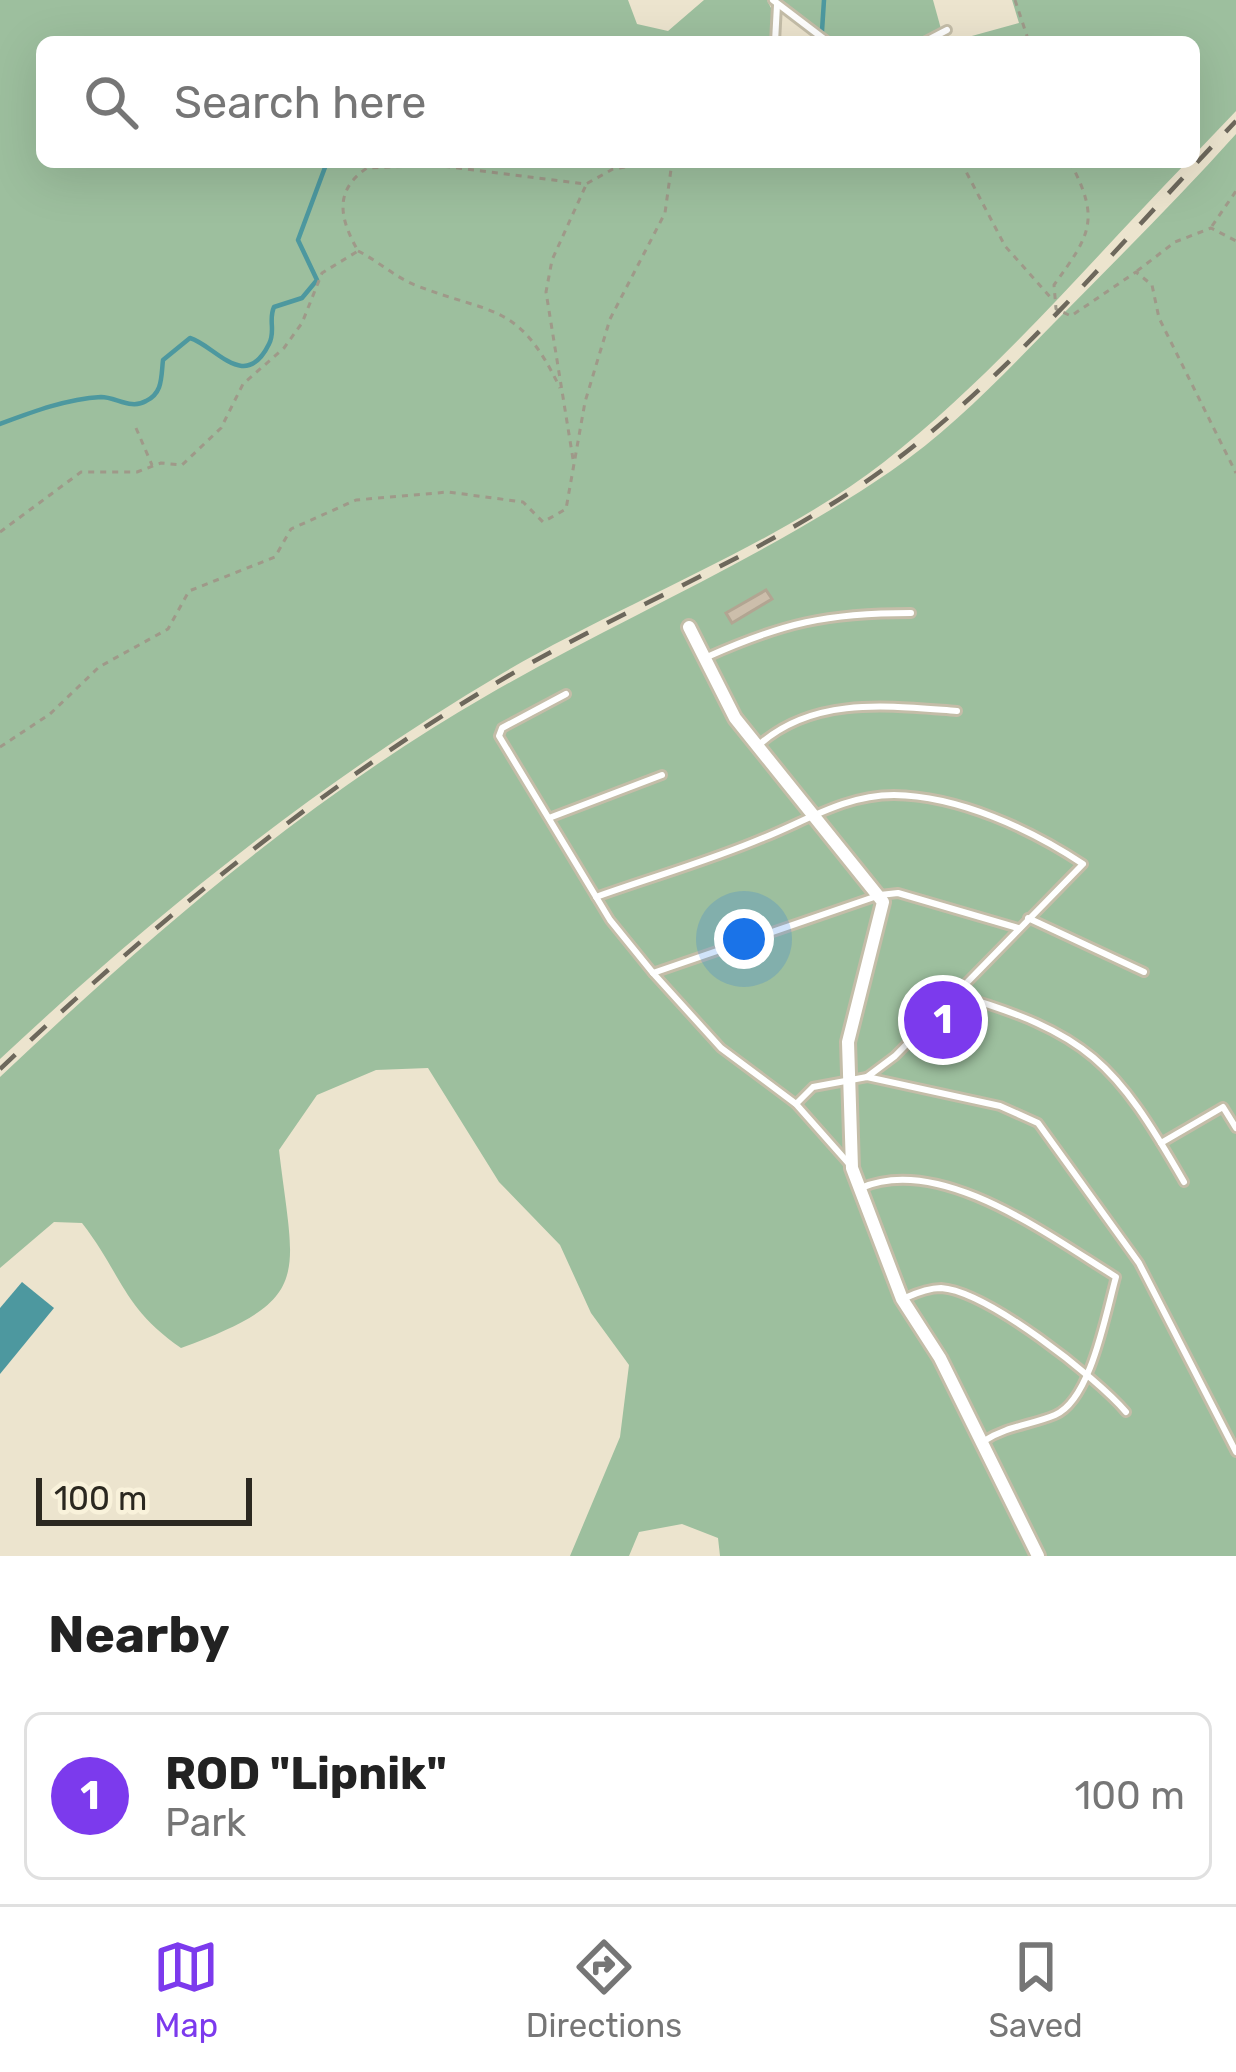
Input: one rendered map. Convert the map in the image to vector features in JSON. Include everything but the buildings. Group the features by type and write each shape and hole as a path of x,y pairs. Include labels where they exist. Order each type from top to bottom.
{"street":[{"path":"689,627 724,701 880,895 883,913 854,1005 847,1082 852,1168 902,1299 982,1442 1038,1556"}],"lane":[{"path":"775,2 776,36"},
{"path":"775,2 820,36"},
{"path":"935,36 947,29"},
{"path":"707,657 778,625 852,613 911,613"},
{"path":"566,694 499,732 596,897 653,973 721,1048 796,1104 852,1168"},
{"path":"760,744 780,727 867,704 957,711"},
{"path":"549,818 662,775"},
{"path":"596,897 764,838 816,813 893,795 946,805 1035,832 1083,864 867,1077"},
{"path":"653,973 880,895 898,893 1018,928"},
{"path":"1028,918 1144,972"},
{"path":"954,994 1021,1014 1075,1039 1117,1077 1184,1182"},
{"path":"796,1104 813,1088 867,1077 1000,1106 1038,1123 1139,1263 1236,1452"},
{"path":"1161,1142 1223,1106 1236,1128"},
{"path":"861,1188 904,1179 986,1201 1116,1277 1088,1375 1059,1414 1016,1424 982,1442"},
{"path":"902,1299 947,1289 1006,1318 1088,1375 1126,1412"}],"path":[{"path":"1015,0 1027,36"},
{"path":"367,168 344,191 342,208 343,224 358,251 413,284 507,316 545,357 563,395"},
{"path":"451,168 586,184 619,168"},
{"path":"0,746 50,714 99,667 168,629 189,591 274,557 291,529 356,500 423,492 523,502 543,522 566,509 586,402 610,319 664,213 671,168"},
{"path":"964,168 1005,246 1062,315 1071,316 1136,272 1154,254 1211,228 1236,190"},
{"path":"1052,299 1054,285 1088,238 1087,193 1073,168"},
{"path":"574,465 545,307 547,279 586,184"},
{"path":"1211,228 1236,241"},
{"path":"0,532 81,472 137,472 152,466 182,465 206,444 243,384 284,348 302,323 322,273 358,251"},
{"path":"1136,272 1152,285 1160,318 1236,473"},
{"path":"136,428 152,466"}],"green space":[{"path":"0,0 628,0 637,24 668,31 704,0 767,0 774,14 772,36 36,36 36,168 1181,168 1003,355 884,462 748,547 503,673 369,758 179,902 0,1059"},
{"path":"778,0 933,0 941,29 928,36 828,36"},
{"path":"1012,0 1236,0 1236,111 1200,149 1200,36 972,36 1019,23"},
{"path":"1236,134 1236,1556 720,1556 718,1538 682,1524 639,1532 629,1556 570,1556 620,1437 629,1365 591,1313 560,1245 499,1182 428,1068 376,1070 317,1095 279,1150 289,1228 286,1279 275,1298 224,1331 181,1348 161,1333 135,1304 82,1223 54,1222 0,1268 0,1077 56,1024 232,872 420,736 536,668 793,532 913,455 996,382"}],"water":[{"path":"22,1282 54,1308 0,1374 0,1308"}],"waterway":[{"path":"817,36 822,31 824,0"},
{"path":"0,424 88,398 146,401 158,389 163,360 190,338 240,366 260,358 271,339 274,307 302,298 317,280 298,240 325,168"}],"railway":[{"path":"1200,160 1236,121"},
{"path":"0,1069 180,908 372,763 508,676 745,554 881,471 1022,349 1192,168"}],"place":[{"name":"ROD \"Lipnik\"","path":"943,1020"}]}
